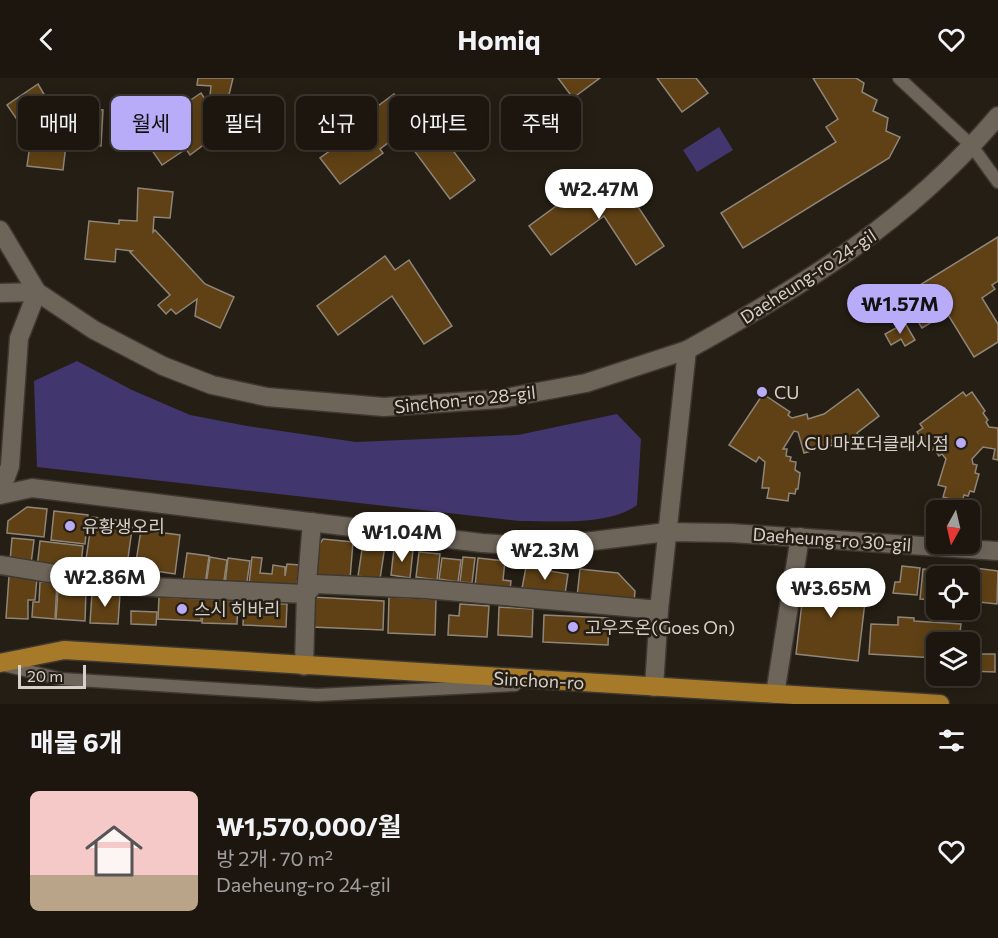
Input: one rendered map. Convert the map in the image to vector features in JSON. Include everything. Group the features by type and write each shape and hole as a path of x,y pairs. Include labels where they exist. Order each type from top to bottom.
{"main road":[{"name":"Sinchon-ro","path":"0,664 64,650 940,704"}],"street":[{"name":"Daeheung-ro 24-gil","path":"687,351 852,252 930,188 972,147 998,116"},
{"path":"0,230 37,292"},
{"name":"Sinchon-ro 28-gil","path":"37,292 104,335 163,366 212,385 267,397 384,407 500,399 586,383 687,351"},
{"path":"0,293 37,292"},
{"path":"0,494 19,338 37,292"},
{"path":"654,687 659,610 687,351"},
{"name":"Daeheung-ro 30-gil","path":"0,494 32,488 482,543 543,547 667,532 731,532 998,551"},
{"path":"304,666 306,594 312,522"},
{"path":"775,694 800,537"},
{"path":"0,565 129,586 306,594"},
{"path":"306,594 315,584 437,590 659,610"}],"lane":[{"path":"899,78 972,147 998,182"},
{"path":"0,664 62,679 317,695 570,682"}],"shaded area":[{"path":"719,127 733,150 697,172 683,150"},
{"path":"77,361 132,390 190,415 356,442 518,435 617,414 641,439 637,505 625,512 597,519 520,521 37,467 34,381"}],"building":[{"path":"198,78 233,78 229,96 210,96 211,86 197,85"},
{"path":"558,78 600,78 576,96 572,96"},
{"path":"657,78 696,78 708,93 682,112"},
{"path":"813,78 856,78 864,83 862,92 877,100 873,111 888,118 886,131 900,137 889,158 743,248 721,213 836,142 826,127 838,119"},
{"path":"38,84 45,96 20,96"},
{"path":"201,93 203,96 203,145 190,155 187,150 191,150 191,100"},
{"path":"18,98 18,121 7,105"},
{"path":"389,98 389,142 380,149 383,153 340,184 320,158 331,150 377,150 377,107"},
{"path":"99,110 103,110 101,146 99,146"},
{"path":"29,150 65,150 63,170 27,166"},
{"path":"152,150 184,150 162,165"},
{"path":"414,150 452,150 475,180 450,199"},
{"path":"597,176 607,190 621,181 664,246 636,265 604,216 551,255 529,226"},
{"path":"138,188 173,192 170,218 154,217 153,232 155,230 205,284 234,297 220,328 195,316 197,299 176,314 171,309 166,314 158,305 170,295 130,252 132,251 116,249 115,262 85,259 89,221 119,224 119,220 137,221"},
{"path":"998,237 998,281 992,285 995,289 982,298 998,324 998,342 974,357 947,313 922,328 902,296"},
{"path":"385,256 395,270 409,260 452,326 424,344 392,296 338,335 317,306"},
{"path":"905,323 915,340 905,346 901,339 891,345 885,334"},
{"path":"858,389 879,416 857,433 862,441 853,448 849,442 841,447 836,440 832,440 833,445 804,453 798,432 794,431 783,449 787,449 786,456 791,457 790,461 796,462 795,470 800,473 798,489 795,494 789,493 788,501 767,498 769,488 762,488 765,462 759,457 756,462 729,445 763,394 790,412 788,415 792,418 807,414 808,419 824,414"},
{"path":"963,392 966,396 972,392 985,411 983,413 988,420 986,422 989,427 998,428 998,460 993,459 995,449 983,447 972,459 973,464 977,465 975,473 979,474 974,492 970,491 968,496 964,495 963,500 943,497 946,487 938,485 946,459 942,454 939,456 934,449 931,451 917,432 923,428 920,424"},
{"path":"27,507 47,509 44,537 7,533 8,521"},
{"path":"54,511 88,515 85,544 51,540"},
{"path":"92,517 133,522 125,580 84,574"},
{"path":"141,530 180,535 175,574 135,568"},
{"path":"12,538 34,540 31,564 10,561"},
{"path":"323,539 353,542 350,579 309,575 311,557"},
{"path":"40,541 83,546 80,573 37,568"},
{"path":"363,543 385,546 380,579 358,576"},
{"path":"394,548 413,550 410,578 391,575"},
{"path":"419,552 440,554 437,580 416,577"},
{"path":"187,553 209,556 205,585 183,582"},
{"path":"210,557 227,560 223,587 206,585"},
{"path":"252,557 262,558 260,573 272,574 273,565 285,567 285,576 287,564 300,565 296,590 249,584"},
{"path":"463,557 475,558 472,583 460,582"},
{"path":"228,558 250,561 246,588 225,585"},
{"path":"442,558 461,560 458,582 439,579"},
{"path":"478,558 505,561 503,580 511,581 510,590 475,586"},
{"path":"902,566 920,568 917,595 893,593 895,582 900,582"},
{"path":"526,567 568,574 565,594 522,588"},
{"path":"580,569 618,573 635,591 634,603 577,597"},
{"path":"923,569 926,569 926,599 920,599"},
{"path":"980,569 998,571 997,604 980,602"},
{"path":"9,576 37,578 35,600 28,600 28,619 6,618"},
{"path":"805,577 867,585 858,661 796,654"},
{"path":"40,582 57,583 55,619 32,617 33,602 39,602"},
{"path":"58,590 86,591 85,621 56,619"},
{"path":"92,593 120,594 118,624 90,623"},
{"path":"159,597 202,599 201,621 158,619"},
{"path":"312,597 384,601 383,630 311,627"},
{"path":"389,597 436,599 435,635 388,633"},
{"path":"204,599 238,601 237,624 202,623"},
{"path":"244,602 287,604 286,627 243,625"},
{"path":"460,604 489,606 487,637 448,635 449,615 459,616"},
{"path":"499,607 533,609 532,637 498,635"},
{"path":"131,611 157,612 156,625 131,624"},
{"path":"544,615 609,618 608,645 543,642"},
{"path":"898,617 914,618 914,621 961,624 960,632 926,632 926,657 869,654 871,624 898,625"},
{"path":"980,654 995,654 995,672 980,671"}],"place":[{"name":"CU","path":"762,392"},
{"name":"CU 마포더클래시점","path":"961,443"},
{"name":"유황생오리","path":"70,526"},
{"name":"스시 히바리","path":"182,609"},
{"name":"고우즈온(Goes On)","path":"573,627"}]}
